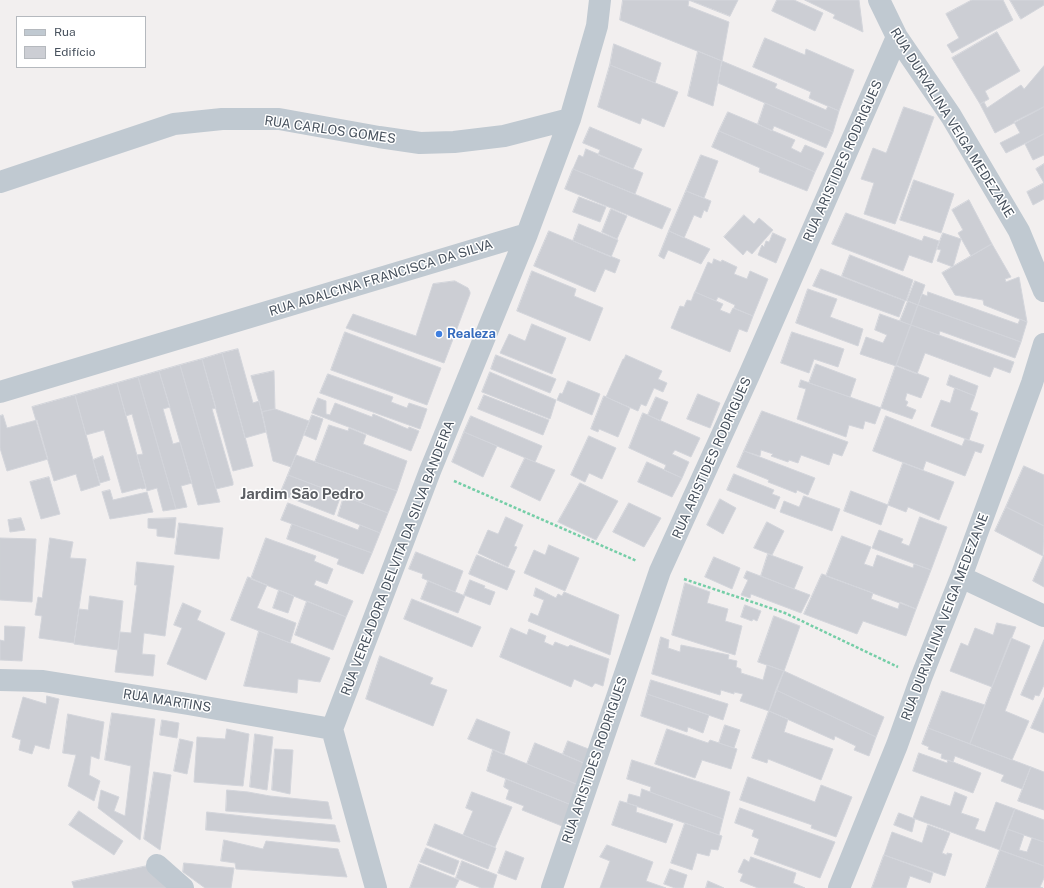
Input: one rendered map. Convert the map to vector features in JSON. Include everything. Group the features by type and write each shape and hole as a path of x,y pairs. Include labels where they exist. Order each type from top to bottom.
{"street":[{"path":"527,234 570,119 597,26 600,0"},
{"name":"RUA DURVALINA VEIGA MEDEZANE","path":"879,0 897,37 951,116 1019,231 1044,291"},
{"name":"RUA ARISTIDES RODRIGUES","path":"552,888 660,571 750,373 897,37"},
{"name":"RUA CARLOS GOMES","path":"0,182 174,124 222,118 279,119 420,143 454,142 504,136 570,119"},
{"name":"RUA ADALCINA FRANCISCA DA SILVA","path":"0,392 527,234"},
{"name":"RUA VEREADORA DELVITA DA SILVA BANDEIRA","path":"332,729 430,471 527,234"},
{"name":"RUA DURVALINA VEIGA MEDEZANE","path":"839,888 897,744 921,678 961,577 1032,383 1044,344"},
{"path":"961,577 1044,616"},
{"name":"RUA MARTINS","path":"0,680 43,680 332,729"},
{"path":"332,729 376,888"},
{"path":"157,865 184,888"}],"path":[{"path":"430,471 660,571 785,613 921,678"}],"building":[{"path":"623,0 689,0 688,6 729,22 722,61 620,20"},
{"path":"689,0 738,0 730,16"},
{"path":"777,0 794,0 823,13 815,31 772,11"},
{"path":"805,0 859,0 863,32 833,18 835,15"},
{"path":"972,0 1003,0 1013,20 952,53 947,45 959,38 946,14"},
{"path":"1010,0 1044,0 1044,5 1021,19"},
{"path":"997,32 1020,71 985,91 989,99 980,104 952,58"},
{"path":"765,38 805,55 806,49 854,70 839,111 809,98 811,92 753,67"},
{"path":"614,44 661,63 655,83 610,65"},
{"path":"698,51 722,61 713,106 688,96"},
{"path":"722,61 777,84 775,88 826,110 828,106 839,111 833,132 718,83"},
{"path":"610,65 678,92 664,127 642,118 640,124 598,107"},
{"path":"1044,66 1044,107 995,133 980,104 984,102 987,108 1021,85 1024,89"},
{"path":"765,103 833,132 826,148 774,126 772,131 758,124"},
{"path":"904,107 934,117 895,224 864,214 874,183 861,179 873,148 886,153"},
{"path":"1044,107 1044,134 1006,153 1000,143 1020,133 1014,122"},
{"path":"728,112 795,140 791,148 801,153 805,145 824,153 815,172 719,131"},
{"path":"590,127 642,149 633,169 598,155 600,150 583,143"},
{"path":"719,131 815,172 807,191 759,172 760,168 712,147"},
{"path":"1044,134 1044,155 1033,160 1025,144"},
{"path":"586,149 643,173 635,194 573,169 579,155 583,157"},
{"path":"701,155 718,161 704,198 686,191"},
{"path":"1044,164 1044,183 1036,169"},
{"path":"573,169 671,209 662,229 565,189"},
{"path":"914,180 954,194 941,233 900,220"},
{"path":"1044,183 1044,199 1033,205 1027,192"},
{"path":"686,191 711,201 707,212 704,210 701,218 694,215 684,238 669,231"},
{"path":"579,197 606,207 600,222 573,212"},
{"path":"969,200 992,244 971,256 958,233 963,230 952,210"},
{"path":"611,209 627,216 617,239 602,232"},
{"path":"846,213 922,241 924,236 939,241 932,263 909,255 903,271 832,244"},
{"path":"744,215 754,224 759,218 773,230 752,254 747,250 743,255 724,237"},
{"path":"579,224 618,240 611,257 573,241"},
{"path":"549,231 620,260 615,273 605,269 595,292 534,266"},
{"path":"669,231 710,249 701,264 668,250 664,259 659,256"},
{"path":"773,233 786,239 776,263 758,255 762,245 764,247 766,241 769,242"},
{"path":"943,233 961,239 953,267 937,261 941,250 937,249"},
{"path":"992,244 1011,277 1005,279 1006,282 1019,277 1027,322 984,305 983,300 955,295 942,273"},
{"path":"850,255 913,280 906,301 842,276"},
{"path":"714,259 721,262 722,260 737,267 734,274 747,279 750,271 768,279 753,316 734,308 735,305 718,297 716,301 695,292 708,262 712,264"},
{"path":"821,269 905,301 899,317 813,286"},
{"path":"532,271 576,289 574,296 603,308 590,341 517,311"},
{"path":"455,281 468,288 470,294 444,363 346,328 353,314 416,336 433,284"},
{"path":"915,281 925,285 918,305 907,301"},
{"path":"808,289 837,299 830,317 863,329 858,346 796,323"},
{"path":"695,292 723,304 720,310 730,314 733,308 753,316 747,332 739,329 730,352 671,328 680,306 684,307 687,300 691,301"},
{"path":"928,292 1018,324 1020,319 1027,322 1021,342 918,305 922,294 927,296"},
{"path":"908,301 918,305 911,325 900,321"},
{"path":"918,305 1021,342 1015,358 940,331 939,335 911,325"},
{"path":"880,314 911,325 896,366 860,354 866,337 883,343 887,335 875,330"},
{"path":"532,324 566,338 552,374 500,353 509,334 525,341"},
{"path":"911,325 1014,362 1010,373 994,367 990,377 925,353 917,374 896,366"},
{"path":"345,332 441,368 427,405 331,370"},
{"path":"792,332 844,349 838,367 814,359 809,373 781,363"},
{"path":"238,349 253,403 259,401 266,432 245,438 222,353"},
{"path":"222,353 253,466 233,471 202,359"},
{"path":"496,355 556,379 550,393 491,369"},
{"path":"626,355 662,371 658,379 667,383 663,392 654,388 646,406 641,404 638,411 606,397"},
{"path":"202,359 216,408 212,409 233,482 233,485 216,489 180,365"},
{"path":"816,364 856,379 850,397 809,383"},
{"path":"180,365 220,502 198,505 159,371"},
{"path":"896,365 929,378 921,398 907,393 905,400 908,402 906,406 916,410 912,419 881,408"},
{"path":"159,371 170,407 163,409 173,444 180,442 192,483 181,486 187,507 176,509 138,377"},
{"path":"274,371 275,409 262,412 251,376"},
{"path":"490,372 556,400 550,419 482,392"},
{"path":"328,374 393,397 391,402 407,408 409,403 427,409 420,429 320,393"},
{"path":"950,375 978,386 975,396 947,385"},
{"path":"138,377 176,509 163,511 157,488 147,491 137,455 143,454 132,414 126,416 117,383"},
{"path":"801,380 881,408 875,424 865,421 863,429 849,425 846,437 797,419 806,389 799,387"},
{"path":"568,381 600,394 592,415 557,400 560,393 562,394"},
{"path":"117,383 146,488 122,493 104,430 86,435 75,395"},
{"path":"955,388 975,396 970,410 978,413 969,440 931,426 941,400 950,403"},
{"path":"698,394 720,403 710,428 687,419"},
{"path":"75,395 100,485 81,491 76,474 54,481 32,407"},
{"path":"484,395 549,420 543,435 478,409"},
{"path":"604,396 630,408 618,437 599,429 598,432 591,429"},
{"path":"656,397 668,402 660,421 648,415"},
{"path":"318,398 326,401 326,414 330,415 335,403 372,417 373,414 408,429 409,427 419,431 411,451 312,413"},
{"path":"275,409 309,421 291,467 273,461 262,412"},
{"path":"762,411 848,442 842,456 833,453 829,465 801,455 798,463 789,460 788,462 771,456 773,454 761,450 760,456 744,451"},
{"path":"643,413 700,438 691,457 675,450 672,454 689,462 682,478 664,470 666,465 629,448"},
{"path":"3,415 7,428 37,420 48,459 7,471 0,448 0,416"},
{"path":"312,415 323,419 316,440 304,435"},
{"path":"471,416 542,446 535,462 464,432"},
{"path":"886,416 962,446 965,439 984,445 981,453 975,451 965,476 926,461 923,470 873,451"},
{"path":"329,425 348,431 349,428 366,435 363,444 407,461 397,491 315,462"},
{"path":"464,432 497,446 483,477 452,462"},
{"path":"589,436 616,448 602,479 589,473 585,482 571,475"},
{"path":"744,451 815,478 808,495 797,490 796,493 768,482 769,480 737,467"},
{"path":"296,455 397,491 388,513 288,475"},
{"path":"103,456 110,480 100,483 93,460"},
{"path":"525,458 555,470 540,501 511,487"},
{"path":"647,462 682,478 672,497 638,482"},
{"path":"903,463 954,482 939,520 908,507 906,512 888,505"},
{"path":"1024,466 1044,475 1044,526 1006,507"},
{"path":"734,474 774,490 772,494 780,497 775,509 727,490"},
{"path":"288,475 341,495 334,515 280,494"},
{"path":"49,477 60,514 41,519 30,482"},
{"path":"580,483 618,501 596,540 558,522"},
{"path":"110,490 113,500 147,492 153,512 110,519 102,492"},
{"path":"851,491 888,505 881,525 844,511"},
{"path":"344,496 388,513 380,533 338,516"},
{"path":"804,496 840,509 832,531 780,512 784,501 799,507"},
{"path":"720,499 736,508 723,534 707,525"},
{"path":"288,503 358,530 360,525 380,533 372,553 281,520"},
{"path":"629,503 661,518 644,547 613,532"},
{"path":"1006,507 1044,526 1043,556 995,531"},
{"path":"506,517 523,525 514,546 517,547 508,567 478,553 488,530 498,534"},
{"path":"920,517 947,527 931,570 872,548 879,530 903,539 901,543 909,546"},
{"path":"21,518 25,530 10,532 8,520"},
{"path":"176,518 174,538 157,536 157,529 148,528 148,519"},
{"path":"767,522 784,531 772,555 754,548"},
{"path":"179,523 223,528 219,559 175,554"},
{"path":"292,524 372,553 363,574 337,564 339,559 287,539"},
{"path":"842,536 871,547 864,564 873,567 877,555 913,568 914,564 931,570 916,609 826,576"},
{"path":"0,538 36,539 32,602 0,600"},
{"path":"50,538 73,542 70,558 86,559 74,643 39,638 42,616 35,615 38,597 42,598"},
{"path":"266,538 316,556 314,561 333,569 327,584 316,580 314,585 353,601 346,617 251,579"},
{"path":"549,545 579,558 565,591 524,573 534,550 545,555"},
{"path":"416,552 463,571 455,592 422,578 423,574 409,569"},
{"path":"768,554 803,567 794,589 761,576"},
{"path":"477,555 515,571 507,590 469,574"},
{"path":"1044,555 1044,587 1033,581"},
{"path":"714,557 740,568 732,589 705,577"},
{"path":"137,562 174,566 165,636 144,633 142,654 155,655 153,676 115,672 120,632 131,633 137,585 135,585"},
{"path":"747,571 810,595 801,613 751,594 750,598 741,595 748,580 744,578"},
{"path":"822,574 873,593 871,599 898,609 900,602 916,609 906,636 863,621 857,634 804,614"},
{"path":"248,577 267,585 257,608 296,623 290,643 231,620"},
{"path":"470,580 495,592 490,605 464,595"},
{"path":"428,581 465,596 458,613 421,599"},
{"path":"685,583 710,592 707,603 728,609 725,621 742,626 735,655 672,635"},
{"path":"536,588 556,598 558,594 562,596 564,592 619,615 610,655 528,621 531,613 538,616 544,600 534,596"},
{"path":"279,590 294,596 288,613 273,608"},
{"path":"90,596 123,601 118,650 74,644 79,609 88,610"},
{"path":"412,599 481,627 472,647 404,619"},
{"path":"307,601 346,617 333,650 295,635"},
{"path":"183,603 201,611 197,620 225,633 206,680 167,664 182,628 174,625"},
{"path":"745,605 761,611 757,621 753,619 752,621 741,617"},
{"path":"774,616 800,626 784,671 758,662"},
{"path":"997,623 1016,627 992,687 950,671 961,643 968,646 975,628 993,635"},
{"path":"5,626 25,627 22,661 0,660 0,640 4,641"},
{"path":"511,628 527,635 529,629 546,636 544,642 553,646 555,642 568,647 570,645 609,659 603,686 595,683 592,687 574,679 571,687 500,657"},
{"path":"259,631 330,658 320,682 298,679 297,693 244,686"},
{"path":"661,637 669,640 668,648 680,652 681,645 729,655 728,659 737,661 736,667 741,669 741,673 763,680 767,665 784,671 769,711 740,701 743,694 734,692 734,694 721,690 720,695 652,674"},
{"path":"1011,638 1030,646 1005,711 1029,721 1012,760 970,744"},
{"path":"1044,640 1044,685 1039,696 1035,695 1033,700 1021,695"},
{"path":"380,656 433,678 430,684 447,690 433,726 366,699"},
{"path":"784,671 884,717 876,737 776,690"},
{"path":"651,680 728,704 723,720 647,694"},
{"path":"776,690 876,737 869,756 854,750 856,746 835,736 834,740 769,711"},
{"path":"942,691 985,705 970,744 928,728"},
{"path":"647,694 709,715 703,733 688,727 687,732 641,716"},
{"path":"47,696 59,699 49,749 35,745 32,754 19,750 21,740 12,737 23,697 46,704"},
{"path":"1044,698 1044,733 1031,728"},
{"path":"769,711 788,719 784,732 833,749 821,780 768,759 767,763 752,758"},
{"path":"112,713 155,719 140,840 98,808 101,790 119,797 114,811 125,816 131,766 105,760"},
{"path":"68,714 104,722 99,759 91,756 89,775 100,781 94,801 68,786 76,755 63,753"},
{"path":"477,719 510,732 504,754 468,739"},
{"path":"162,720 179,723 177,738 160,735"},
{"path":"725,725 740,730 734,748 719,743"},
{"path":"928,728 1031,767 1022,789 1001,781 1004,775 955,756 953,762 941,758 942,754 928,749 929,747 922,744"},
{"path":"227,729 249,734 243,786 194,782 197,737 225,739"},
{"path":"667,729 708,743 710,740 737,749 731,769 702,760 695,778 655,764"},
{"path":"255,734 273,737 267,790 250,787"},
{"path":"180,739 193,742 187,774 174,771"},
{"path":"568,741 591,750 586,764 563,754"},
{"path":"535,743 586,764 581,786 527,764"},
{"path":"275,749 293,750 290,794 272,790"},
{"path":"493,750 581,786 574,806 487,771"},
{"path":"919,753 947,763 948,760 981,773 973,793 913,771"},
{"path":"632,760 730,792 723,819 650,792 651,787 627,779"},
{"path":"1031,767 1044,772 1044,810 1018,801"},
{"path":"154,772 171,775 160,850 144,839"},
{"path":"748,777 815,802 821,785 852,797 836,837 811,828 812,825 740,800"},
{"path":"506,779 574,806 567,828 522,810 524,806 506,799 509,790 504,787"},
{"path":"642,789 723,819 719,835 627,803 629,794 640,797"},
{"path":"227,790 328,802 332,819 226,811"},
{"path":"472,792 512,807 495,847 463,835 473,811 466,808"},
{"path":"955,792 967,797 961,813 979,819 975,829 985,832 996,802 1015,809 1000,850 913,818 921,796 950,806"},
{"path":"620,801 637,806 636,812 673,824 666,843 612,825"},
{"path":"740,808 835,842 820,878 754,854 759,839 752,836 754,830 735,823"},
{"path":"1015,809 1044,820 1044,842 1007,829"},
{"path":"79,811 123,841 114,855 69,825"},
{"path":"207,812 335,825 340,842 206,830"},
{"path":"899,813 915,819 912,832 894,825"},
{"path":"685,823 722,836 718,850 711,849 709,856 697,853 692,870 671,863"},
{"path":"435,824 496,848 488,869 427,845"},
{"path":"928,825 950,833 942,853 947,855 947,853 952,854 945,876 884,855 892,832 922,843"},
{"path":"1007,829 1024,835 1019,850 1027,852 1032,838 1044,842 1044,866 1000,850"},
{"path":"224,840 263,849 266,841 338,849 347,877 236,869 235,863 221,861"},
{"path":"607,845 653,862 646,881 666,888 600,888 610,861 600,857"},
{"path":"426,848 459,861 454,875 420,862"},
{"path":"1000,850 1044,866 1044,878 1040,887 1043,888 986,888"},
{"path":"506,851 524,858 516,880 498,873"},
{"path":"884,855 933,873 930,883 910,876 906,888 872,888"},
{"path":"751,857 796,873 793,883 805,888 758,888 740,881 743,874 738,872 744,859 749,862"},
{"path":"462,861 497,875 493,888 481,888 456,878"},
{"path":"184,863 234,868 231,888 205,888 183,872"},
{"path":"419,864 459,880 455,888 410,888"},
{"path":"147,866 167,888 74,888 72,882"},
{"path":"670,869 687,875 683,888 675,888 664,884"},
{"path":"708,881 724,888 706,888"}],"place":[{"name":"Realeza","path":"439,334"}],"district":[{"name":"Jardim São Pedro","path":"302,494"}]}
